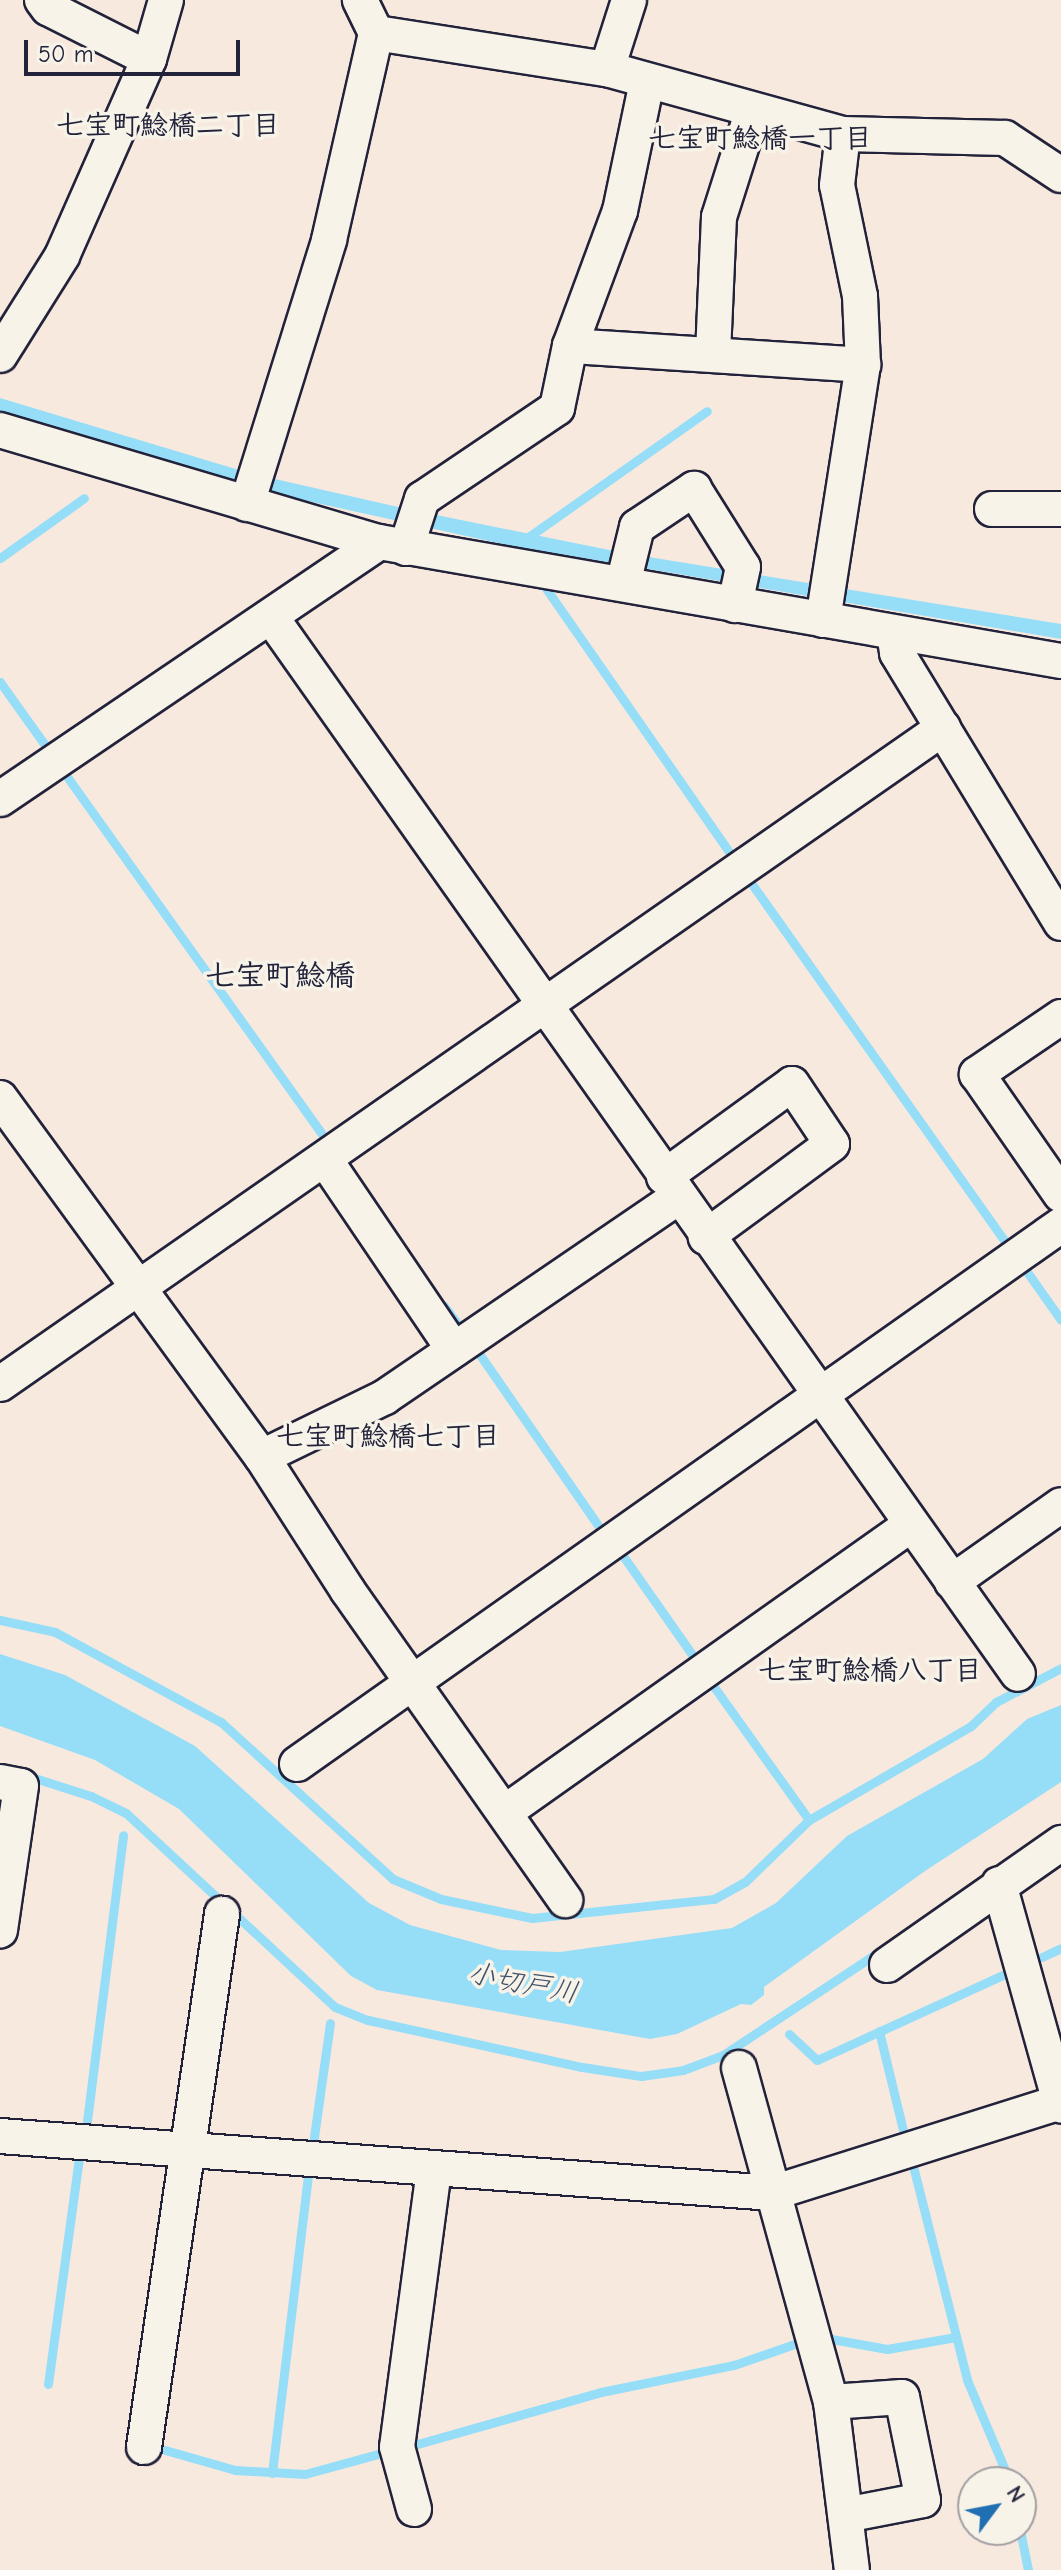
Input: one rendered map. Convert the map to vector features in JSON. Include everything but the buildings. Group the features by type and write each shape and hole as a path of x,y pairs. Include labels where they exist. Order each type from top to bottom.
{"street":[{"path":"42,0 48,8 149,59"},
{"path":"0,355 62,256 149,59 166,0"},
{"path":"252,489 329,240 376,33 360,0"},
{"path":"607,69 629,0"},
{"path":"376,33 607,69 843,134 1005,138 1061,175"},
{"path":"0,799 403,531 557,408 570,346 620,211 647,82"},
{"path":"713,354 719,217 753,110"},
{"path":"825,604 863,365 860,296 837,185 843,134"},
{"path":"570,346 863,365"},
{"path":"0,430 252,489 403,531 627,565 825,604 894,633 1061,661"},
{"path":"627,565 637,527 694,489 739,588"},
{"path":"992,509 1061,509"},
{"path":"271,617 819,1398 1018,1674"},
{"path":"894,633 897,653 1061,923"},
{"path":"0,1384 326,1161 544,1005 943,728"},
{"path":"1061,1017 977,1074 1061,1195"},
{"path":"262,1457 385,1397 454,1350 671,1187 792,1084 832,1144 706,1237"},
{"path":"0,1098 262,1457 565,1900"},
{"path":"326,1161 454,1350"},
{"path":"297,1764 1061,1225"},
{"path":"952,1582 1061,1505"},
{"path":"505,1812 911,1525"},
{"path":"0,1782 21,1786 1,1916"},
{"path":"887,1965 1061,1843"},
{"path":"0,2136 772,2193 1061,2104 999,1884"},
{"path":"144,2447 222,1914"},
{"path":"739,2068 831,2402 852,2570"},
{"path":"414,2509 397,2447 434,2169"},
{"path":"831,2402 902,2397 923,2500 845,2515"}],"water":[{"path":"0,398 249,473 407,509 624,553 1061,624 1061,639 507,545 262,491 0,416"},
{"name":"小切戸川","path":"0,1654 65,1675 195,1746 369,1903 410,1925 501,1950 560,1952 732,1928 776,1903 847,1836 983,1759 1027,1719 1061,1705 1061,1782 925,1871 764,1987 764,1995 751,2005 741,2004 677,2034 650,2039 377,1990 351,1976 179,1809 95,1760 0,1726"}],"waterway":[{"path":"527,538 707,411"},
{"path":"0,558 84,498"},
{"path":"545,587 734,859"},
{"path":"0,682 47,748"},
{"path":"68,778 328,1142"},
{"path":"749,880 1009,1247"},
{"path":"1025,1269 1061,1320"},
{"path":"444,1306 456,1322"},
{"path":"478,1352 604,1534"},
{"path":"621,1553 696,1660"},
{"path":"0,1620 55,1632 221,1722 393,1879 441,1899 532,1918 714,1899 745,1882 809,1820 971,1726 996,1702 1061,1668"},
{"path":"712,1684 809,1820"},
{"path":"25,1775 91,1796 126,1813 335,2007 368,2020 582,2067 641,2076 683,2070 723,2055 883,1949"},
{"path":"87,2121 123,1835"},
{"path":"1042,1957 1061,1948"},
{"path":"789,2034 817,2060 1011,1971"},
{"path":"313,2144 330,2023"},
{"path":"879,2031 904,2134"},
{"path":"48,2384 79,2157"},
{"path":"913,2166 967,2380 1003,2466"},
{"path":"272,2473 308,2175"},
{"path":"826,2338 887,2349 956,2337"},
{"path":"414,2445 601,2392 734,2365 797,2343"},
{"path":"165,2450 235,2470 305,2474 382,2453"},
{"path":"1023,2546 1028,2570"}],"district":[{"name":"七宝町鯰橋二丁目","path":"168,125"},
{"name":"七宝町鯰橋一丁目","path":"760,138"},
{"name":"七宝町鯰橋","path":"280,976"},
{"name":"七宝町鯰橋七丁目","path":"388,1436"},
{"name":"七宝町鯰橋八丁目","path":"870,1670"}]}
